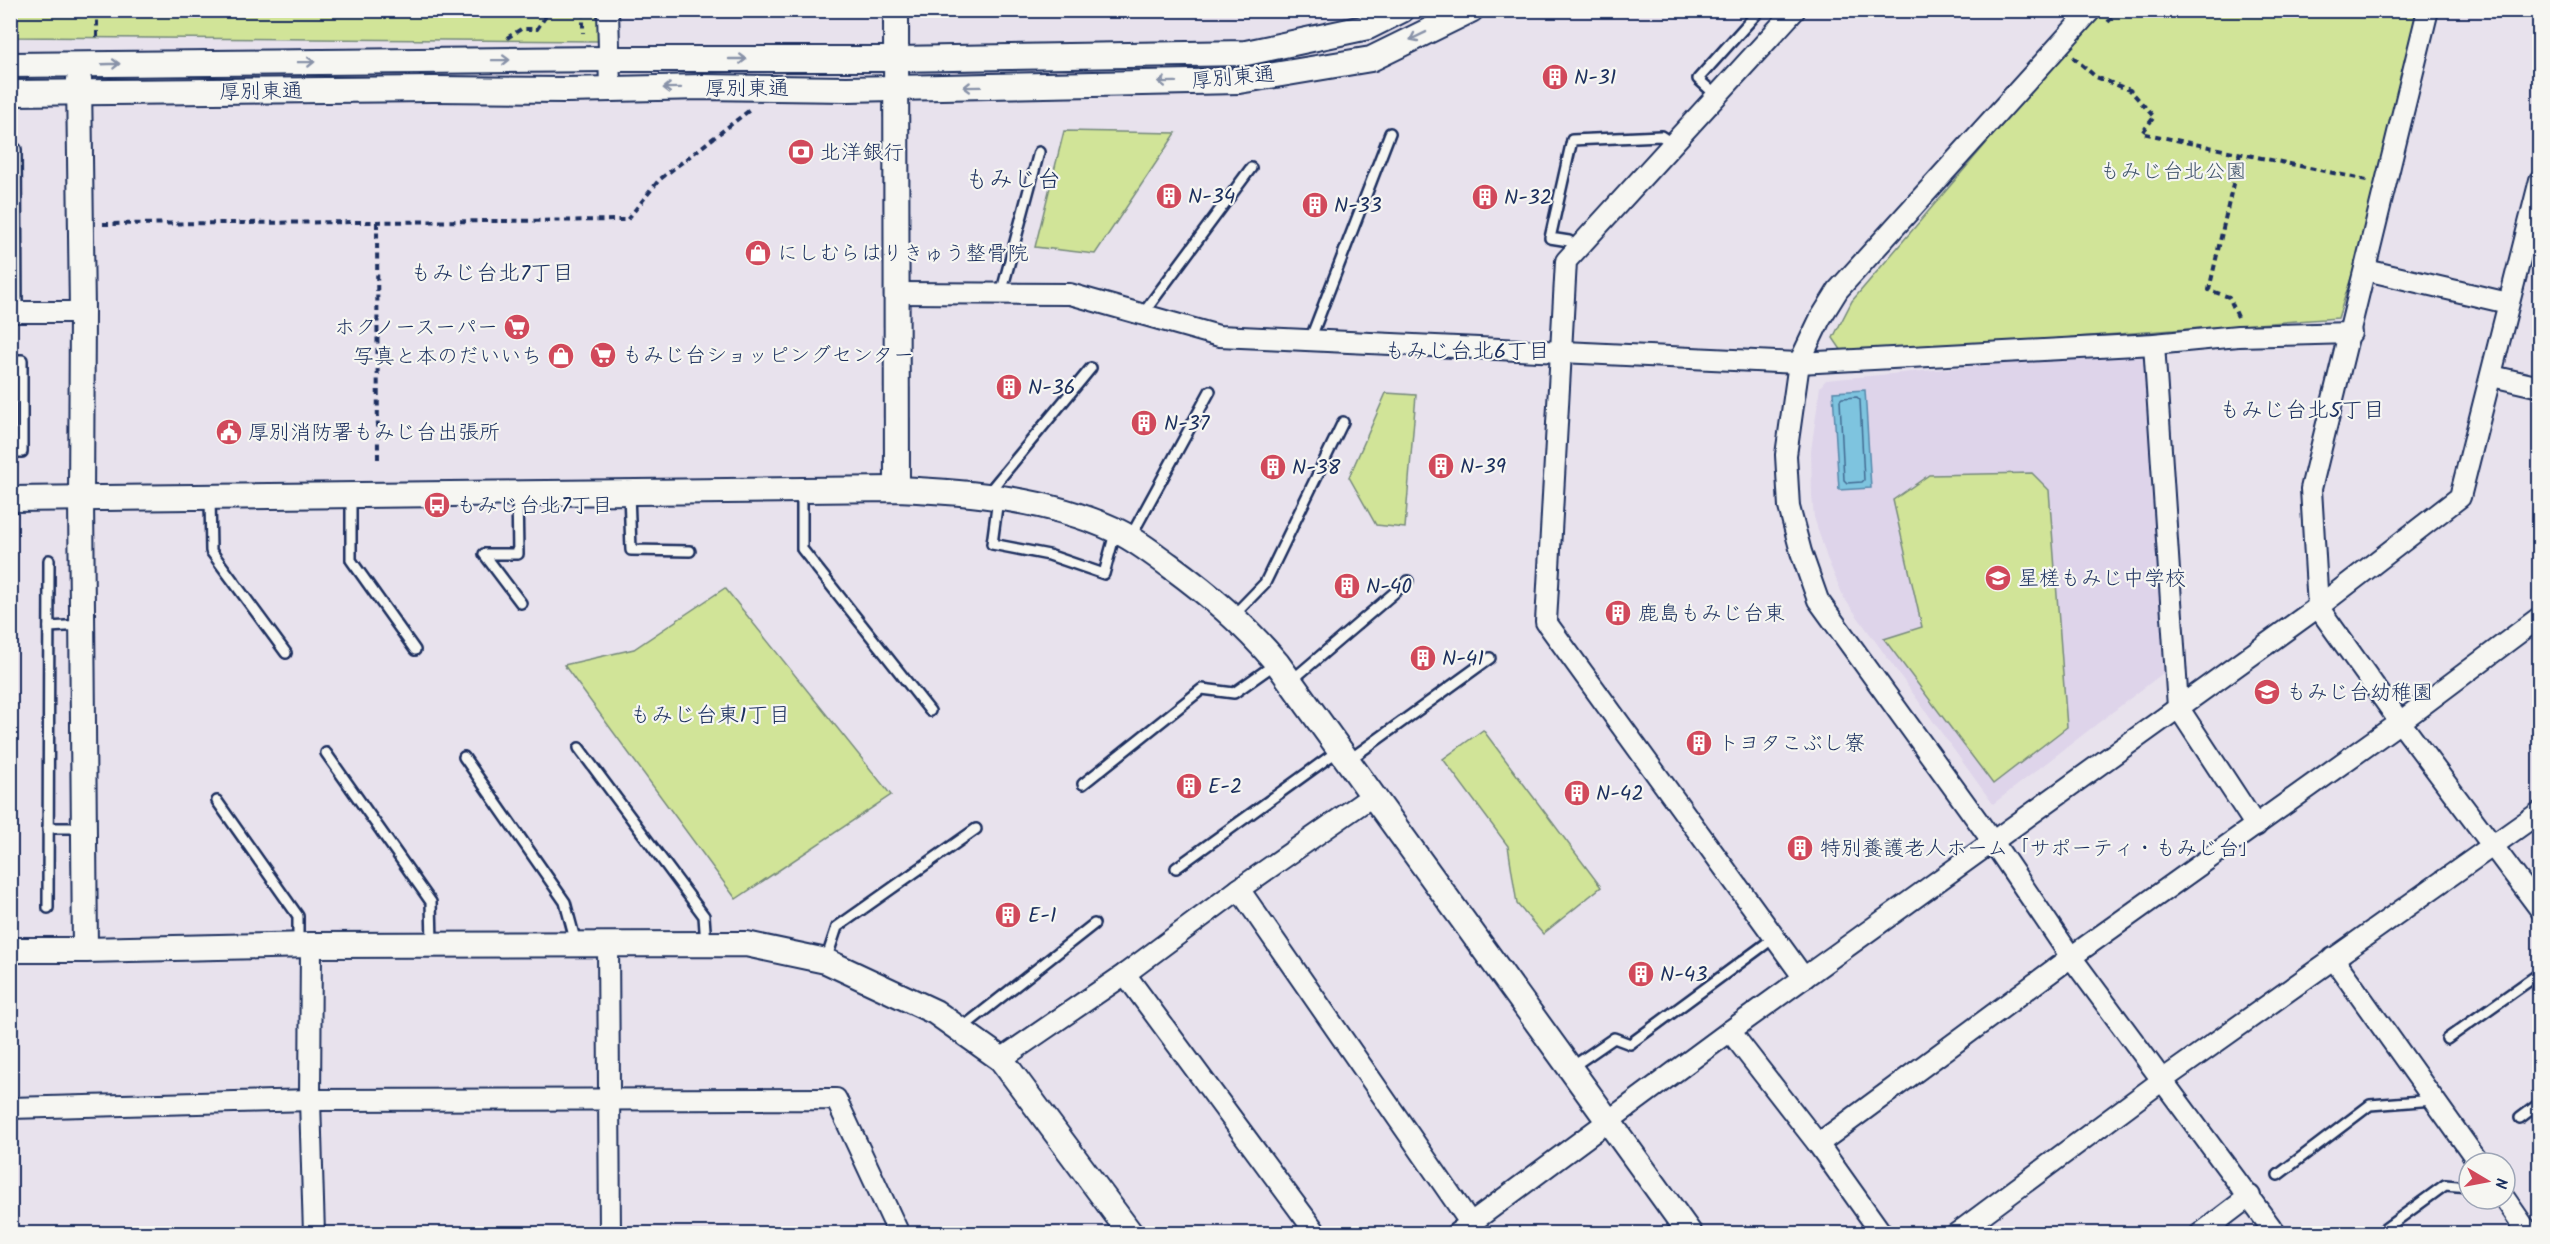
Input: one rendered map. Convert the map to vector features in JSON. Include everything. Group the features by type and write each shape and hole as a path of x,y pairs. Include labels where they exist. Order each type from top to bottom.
{"street":[{"path":"608,10 610,89"},
{"path":"896,10 897,489"},
{"name":"厚別東通","path":"10,93 897,88 1239,81 1371,59 1471,10"},
{"path":"1795,10 1566,261 1546,622 1804,978"},
{"path":"2091,10 1838,290 1820,319 1799,363 1786,455 1789,507 1801,552 1818,600 1993,842 2071,957 2164,1079 2276,1233"},
{"path":"2428,10 2351,333 2311,489 2318,607 2400,722 2540,909"},
{"name":"厚別東通","path":"10,65 609,59 896,59 1246,53 1368,27 1390,13"},
{"path":"79,65 85,950"},
{"path":"1239,888 1468,1230 1730,1031 2318,607 2460,497 2540,180"},
{"path":"2366,270 2508,303"},
{"path":"897,293 1070,294 1219,336 1799,363 2154,344 2238,336 2351,333"},
{"path":"14,312 82,312"},
{"path":"2154,344 2178,707 2256,826"},
{"path":"2492,376 2540,387"},
{"path":"10,499 897,489 941,491 1039,504 1123,535 1216,599 1284,672 1690,1233"},
{"path":"1818,1144 2071,957 2400,722 2540,617"},
{"path":"1001,1059 1125,975 1239,888 1372,796"},
{"path":"1956,1233 2164,1079 2540,812"},
{"path":"608,943 610,1233"},
{"path":"10,950 305,945 746,944 826,961 935,1012 1001,1059 1131,1233"},
{"path":"305,945 314,1233"},
{"path":"2333,958 2470,1151"},
{"path":"1125,975 1317,1233"},
{"path":"1730,1031 1818,1144 1882,1233"},
{"path":"10,1107 310,1100 836,1099 899,1233"},
{"path":"2200,1233 2250,1196"},
{"path":"2513,1211 2529,1233"}],"lane":[{"path":"1717,96 1698,79 1760,10"},
{"path":"1310,340 1390,132"},
{"path":"1577,249 1569,241 1550,238 1572,140 1661,136 1673,144"},
{"path":"14,312 16,149"},
{"path":"1001,294 1039,152"},
{"path":"1142,316 1251,168"},
{"path":"10,360 22,360 22,452 10,452"},
{"path":"1091,368 992,497 992,544 1050,555 1104,574 1123,535 1210,391"},
{"path":"1233,616 1265,583 1343,422"},
{"path":"802,490 802,549 930,711"},
{"path":"629,492 631,550 690,551"},
{"path":"517,493 518,554 484,554 521,603"},
{"path":"351,495 351,560 415,650"},
{"path":"210,497 211,551 286,653"},
{"path":"48,908 49,560"},
{"path":"1083,784 1202,689 1234,693 1284,672 1408,581"},
{"path":"49,627 82,625"},
{"path":"1176,868 1490,658"},
{"path":"579,748 704,916 706,944"},
{"path":"326,753 431,902 432,944"},
{"path":"464,757 565,902 576,943"},
{"path":"217,801 298,916 305,945"},
{"path":"48,828 84,828"},
{"path":"826,961 837,927 976,829"},
{"path":"960,1030 1094,924"},
{"path":"1572,1067 1614,1038 1630,1044 1775,937"},
{"path":"2447,1039 2540,973"},
{"path":"2278,1175 2370,1105 2434,1100"},
{"path":"2520,1118 2540,1103"},
{"path":"2378,1233 2445,1185 2457,1186"}],"path":[{"path":"97,10 97,38"},
{"path":"504,40 521,29 537,28 548,13 583,11 583,33"},
{"path":"2070,54 2096,77 2130,90 2154,117 2142,132 2371,180"},
{"path":"81,224 627,220 659,180 752,108"},
{"path":"2238,336 2238,314 2229,297 2209,290 2240,153"},
{"path":"377,222 378,460"}],"shaded area":[{"name":"星槎もみじ中学校","path":"2148,350 2167,670 1993,804 1844,598 1827,558 1814,517 1812,496 1811,451 1820,387 1826,380"}],"green space":[{"path":"11,10 598,11 598,41 11,37"},
{"name":"もみじ台北公園","path":"2099,11 2424,11 2382,183 2338,318 1844,354 1833,338 1852,301"},
{"path":"1064,131 1176,133 1095,254 1035,247"},
{"path":"1386,393 1416,395 1405,528 1376,525 1349,477"},
{"path":"2032,473 2049,490 2067,727 1993,784 1884,639 1922,627 1893,500 1929,475"},
{"path":"725,588 891,795 736,899 564,665 634,649"},
{"path":"1483,730 1601,887 1543,934 1517,904 1508,846 1443,759"}],"water":[{"path":"1865,390 1871,488 1839,490 1833,392"}],"place":[{"name":"N-31","path":"1555,77"},
{"name":"北洋銀行","path":"801,152"},
{"name":"N-34","path":"1169,196"},
{"name":"N-32","path":"1485,197"},
{"name":"N-33","path":"1315,205"},
{"name":"にしむらはりきゅう整骨院","path":"758,253"},
{"name":"ホクノースーパー","path":"517,327"},
{"name":"もみじ台ショッピングセンター","path":"603,355"},
{"name":"写真と本のだいいち","path":"561,356"},
{"name":"N-36","path":"1009,387"},
{"name":"N-37","path":"1144,423"},
{"name":"厚別消防署もみじ台出張所","path":"229,432"},
{"name":"N-39","path":"1441,466"},
{"name":"N-38","path":"1273,467"},
{"name":"もみじ台北7丁目","path":"437,505"},
{"name":"星槎もみじ中学校","path":"1998,578"},
{"name":"N-40","path":"1347,586"},
{"name":"鹿島もみじ台東","path":"1618,613"},
{"name":"N-41","path":"1423,658"},
{"name":"もみじ台幼稚園","path":"2267,692"},
{"name":"トヨタこぶし寮","path":"1699,743"},
{"name":"E-2","path":"1189,786"},
{"name":"N-42","path":"1577,793"},
{"name":"特別養護老人ホーム「サポーティ・もみじ台」","path":"1800,848"},
{"name":"E-1","path":"1008,915"},
{"name":"N-43","path":"1641,974"}],"district":[{"name":"もみじ台","path":"1013,179"},
{"name":"もみじ台北7丁目","path":"492,272"},
{"name":"もみじ台北6丁目","path":"1467,350"},
{"name":"もみじ台北5丁目","path":"2302,409"},
{"name":"もみじ台東1丁目","path":"710,714"}]}
